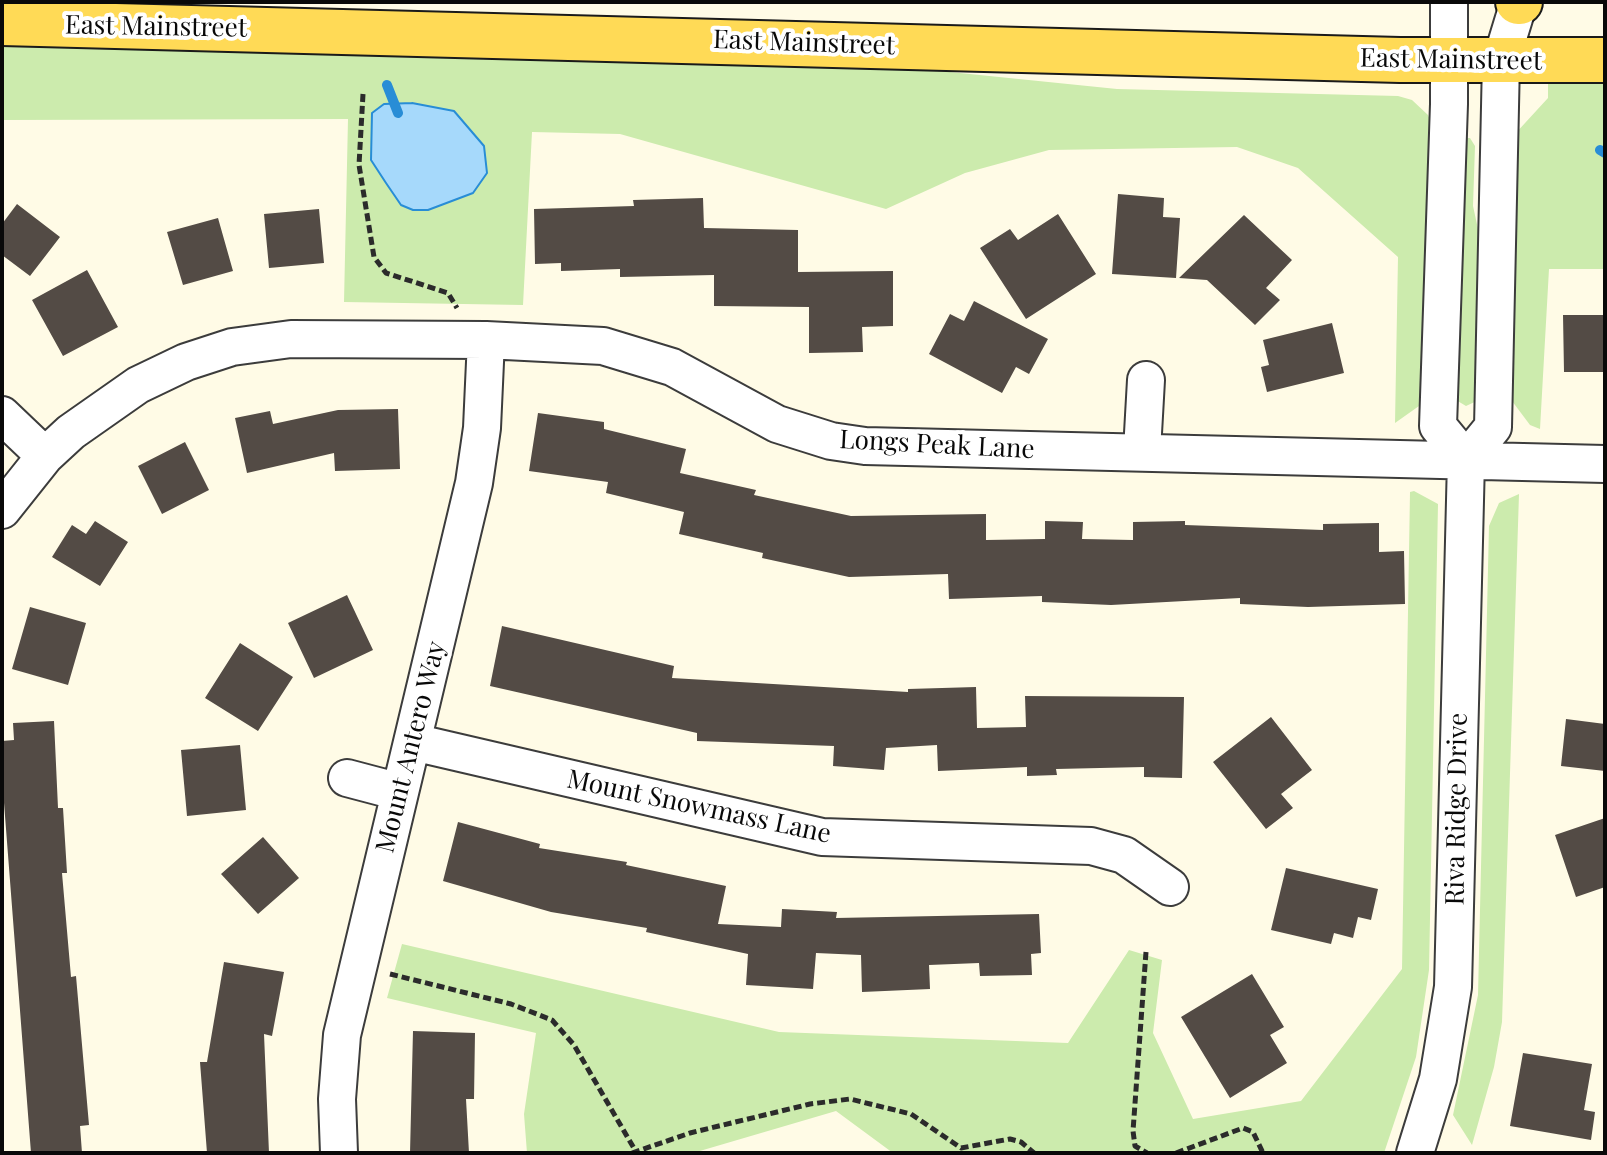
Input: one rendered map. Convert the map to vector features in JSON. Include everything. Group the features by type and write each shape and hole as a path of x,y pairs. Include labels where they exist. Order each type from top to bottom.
{"main road":[{"name":"East Mainstreet","path":"2,23 1450,61 1605,60"}],"street":[{"path":"1449,2 1450,61 1438,426 1466,460 1493,427 1499,263 1501,61 1519,2"},
{"name":"Longs Peak Lane","path":"2,510 45,456 93,414 138,385 186,362 232,347 315,338 589,344 636,354 672,367 777,424 839,442 886,447 1605,464"},
{"name":"Mount Antero Way","path":"339,1153 337,1099 342,1035 474,483 482,428 486,340"},
{"path":"1142,451 1146,380"},
{"path":"2,415 45,456"},
{"name":"Riva Ridge Drive","path":"1415,1153 1438,1079 1453,987 1466,460"},
{"name":"Mount Snowmass Lane","path":"413,742 822,837 1091,846 1124,855 1170,887"},
{"path":"347,778 400,792"}],"path":[{"path":"363,94 359,165 374,257 386,273 448,293 457,308"},
{"path":"1146,952 1133,1131 1135,1146 1147,1153"},
{"path":"389,974 511,1004 552,1020 574,1045 634,1152 690,1133 810,1104 850,1099 911,1114 961,1148 1010,1139 1021,1142 1034,1153"},
{"path":"1176,1153 1243,1128 1253,1132 1263,1153"}],"green space":[{"path":"2,43 891,66 1117,89 1398,96 1412,100 1428,115 1432,124 1427,387 1419,406 1395,423 1398,257 1298,168 1237,147 1049,150 965,173 886,209 620,134 532,132 523,305 344,302 348,119 2,120"},
{"path":"1605,79 1605,269 1549,269 1540,429 1530,425 1506,393 1514,135 1548,98 1548,81"},
{"path":"1465,138 1470,138 1475,146 1473,206 1490,284 1481,399 1466,406 1451,397"},
{"path":"1414,491 1438,504 1429,970 1416,1057 1384,1153 893,1153 836,1111 693,1153 527,1153 524,1114 536,1033 387,998 402,944 779,1032 1068,1043 1129,950 1162,960 1153,1033 1193,1119 1301,1101 1402,969 1410,492"},
{"path":"1519,494 1502,1022 1494,1067 1472,1145 1453,1115 1478,995 1489,526 1499,503"}],"water":[{"path":"412,103 454,111 484,146 487,173 473,193 428,210 413,210 401,205 386,183 371,160 372,113 384,104"}],"building":[{"path":"1118,194 1164,198 1163,217 1180,218 1176,278 1112,274"},
{"path":"703,198 704,228 798,230 798,272 893,271 893,326 862,327 863,352 809,353 809,307 714,306 714,275 620,277 620,269 561,271 561,263 535,264 534,209 634,206 633,200"},
{"path":"17,204 60,237 30,276 2,255 2,224"},
{"path":"319,209 324,263 269,268 264,214"},
{"path":"1058,214 1096,274 1026,319 980,248 1010,229 1018,240"},
{"path":"1244,215 1292,260 1266,288 1280,300 1255,325 1207,280 1179,278"},
{"path":"218,218 233,271 183,285 167,232"},
{"path":"87,270 118,327 63,356 32,300"},
{"path":"974,301 1048,339 1029,374 1016,367 1002,393 929,354 950,314 964,321"},
{"path":"1563,315 1605,315 1605,372 1564,372"},
{"path":"1332,323 1344,373 1267,392 1261,367 1269,365 1263,340"},
{"path":"398,409 400,469 335,471 334,453 247,473 235,418 270,411 273,424 338,410"},
{"path":"538,413 604,422 604,429 686,449 680,473 756,490 754,495 851,516 986,514 986,540 1045,539 1045,521 1083,522 1082,539 1133,540 1133,522 1185,521 1185,525 1323,530 1323,524 1379,523 1379,552 1404,551 1405,604 1308,607 1240,604 1240,598 1111,605 1042,602 1042,596 949,599 948,574 849,577 762,558 763,553 679,534 684,512 606,493 608,482 529,471"},
{"path":"185,442 209,490 162,514 138,466"},
{"path":"95,521 128,542 100,586 52,557 72,525 86,534"},
{"path":"347,595 373,650 314,678 288,623"},
{"path":"30,607 86,623 68,685 12,669"},
{"path":"502,626 674,666 672,678 908,692 908,689 976,687 977,728 1026,727 1025,696 1184,697 1182,778 1144,777 1144,767 1056,769 1057,775 1027,776 1027,767 938,771 937,745 886,748 884,770 833,766 834,746 697,741 697,733 490,686"},
{"path":"240,643 293,677 258,731 205,698"},
{"path":"1271,717 1312,770 1281,794 1293,808 1266,829 1213,762"},
{"path":"1566,719 1605,724 1605,771 1561,766"},
{"path":"54,721 58,808 63,808 67,873 62,873 71,977 76,976 89,1125 80,1126 82,1153 31,1153 2,777 2,741 14,740 13,723"},
{"path":"240,745 246,810 187,816 181,750"},
{"path":"1605,818 1605,887 1576,897 1555,835"},
{"path":"458,822 540,844 539,848 627,862 626,865 726,886 718,924 781,927 782,909 837,912 836,918 1039,914 1041,953 1031,954 1032,975 980,976 979,963 929,965 930,989 862,992 861,955 816,953 813,989 746,985 748,954 646,932 647,928 551,912 443,881"},
{"path":"263,837 299,878 258,914 221,874"},
{"path":"1286,868 1378,889 1371,920 1358,917 1353,938 1334,933 1331,944 1271,930"},
{"path":"224,962 284,972 272,1036 264,1034 269,1153 207,1153 200,1062 207,1062"},
{"path":"1252,974 1284,1027 1270,1035 1287,1063 1230,1098 1181,1017"},
{"path":"413,1031 475,1033 474,1099 466,1099 469,1153 410,1153"},
{"path":"1523,1053 1592,1064 1584,1110 1595,1112 1591,1140 1510,1126"}],"waterway":[{"path":"387,85 398,113"},
{"path":"1600,150 1605,153"}]}
